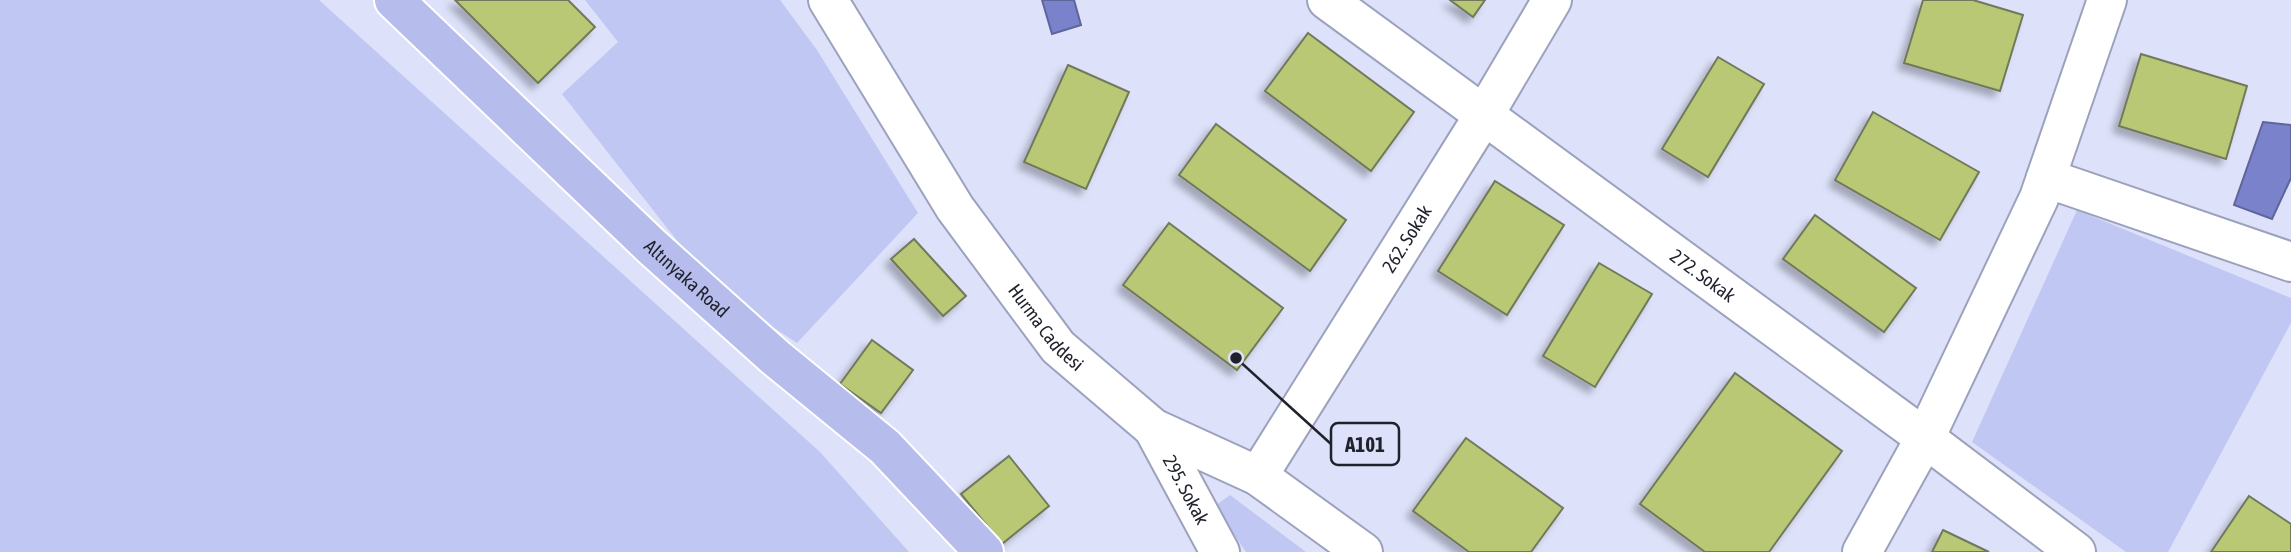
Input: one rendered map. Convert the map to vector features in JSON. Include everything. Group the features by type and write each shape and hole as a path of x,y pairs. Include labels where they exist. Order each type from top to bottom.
{"main road":[{"name":"Altınyaka Road","path":"394,0 651,246 776,358 885,447 984,552"}],"street":[{"name":"Hurma Caddesi","path":"828,0 955,208 1058,346 1153,428 1258,476 1363,552"},
{"name":"272. Sokak","path":"1327,0 1925,438 2076,552"},
{"name":"262. Sokak","path":"1258,476 1484,115 1552,0"},
{"path":"1862,552 1925,438 2039,198 2107,0"},
{"path":"2046,178 2291,262"},
{"name":"295. Sokak","path":"1153,428 1220,552"}],"shaded area":[{"path":"0,0 319,0 820,452 909,552 0,552"},
{"path":"585,0 780,0 817,50 918,213 797,343 715,289 562,94 618,42"},
{"path":"2077,210 2291,298 2291,323 2168,552 2126,552 1972,442"},
{"path":"1230,495 1306,552 1246,552 1215,506"}],"water":[{"path":"1042,0 1074,0 1081,25 1052,34"},
{"path":"2263,122 2291,125 2291,178 2272,219 2234,205"}],"building":[{"path":"455,0 568,0 595,27 538,83"},
{"path":"1450,0 1485,0 1473,17"},
{"path":"1923,0 1973,0 2023,15 2000,91 1904,63"},
{"path":"1308,33 1414,112 1371,171 1265,91"},
{"path":"2141,54 2247,86 2226,159 2119,126"},
{"path":"1718,57 1764,84 1708,177 1662,149"},
{"path":"1068,65 1129,92 1086,189 1024,162"},
{"path":"1873,112 1979,172 1940,240 1835,180"},
{"path":"1216,124 1346,220 1310,271 1179,175"},
{"path":"1495,181 1564,225 1507,315 1438,271"},
{"path":"1815,215 1916,288 1884,332 1783,259"},
{"path":"1169,223 1283,308 1237,370 1123,285"},
{"path":"914,239 966,296 943,316 891,259"},
{"path":"1599,263 1652,294 1595,387 1543,356"},
{"path":"872,340 913,370 881,413 840,384"},
{"path":"1735,373 1842,451 1769,552 1705,552 1640,504"},
{"path":"1466,438 1563,508 1531,552 1469,552 1413,511"},
{"path":"1009,456 1049,506 1002,544 961,494"},
{"path":"2249,496 2291,524 2291,552 2211,552"},
{"path":"1943,530 1989,552 1932,552"}],"place":[{"name":"A101","path":"1236,358"}]}
